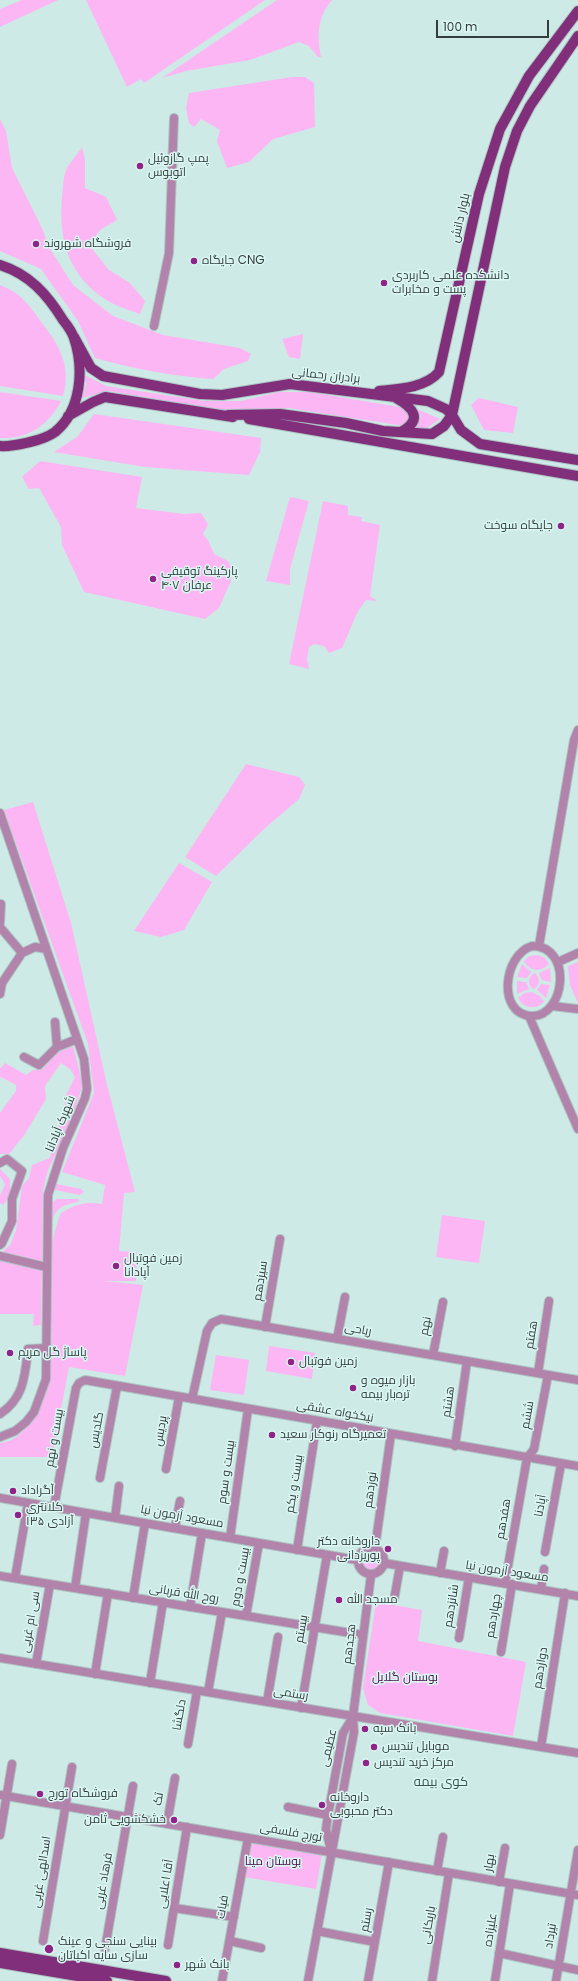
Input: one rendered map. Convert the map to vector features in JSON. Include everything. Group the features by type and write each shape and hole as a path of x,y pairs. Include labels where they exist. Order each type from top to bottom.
{"main road":[{"name":"بلوار دانش","path":"361,392 418,385 434,378 439,372 479,194 500,129 529,76 578,11"},
{"path":"228,416 280,414 401,432 432,434 444,426 452,415 505,167 517,131 530,106 578,36"},
{"name":"برادران رحمانی","path":"0,265 22,274 39,288 57,310 91,368 103,376 200,394 222,395 290,384 428,401 439,405 452,415 461,430 480,444 578,460"},
{"path":"0,446 25,443 50,435 56,431 68,416 76,398 80,378 74,337"},
{"path":"68,416 92,402 105,397 228,416 578,476"},
{"path":"394,397 405,403 413,411 414,419 410,427 401,432"},
{"path":"0,1953 166,1981"},
{"path":"0,1963 107,1981"}],"street":[{"path":"154,326 170,253 174,118"},
{"path":"0,451 25,443"},
{"path":"539,946 574,740 578,730"},
{"name":"شهرک آپادانا","path":"0,813 2,825 84,1059 87,1089 76,1121 64,1148 48,1195 46,1267 46,1379 34,1412 26,1422 15,1431 0,1437"},
{"path":"0,923 1,904"},
{"path":"0,927 18,946 22,953"},
{"path":"539,946 551,952 558,962 559,985 552,1006 542,1014 529,1016 517,1011 513,1006 509,992 509,978 513,964 520,952 526,948 539,946"},
{"path":"0,994 2,983 22,953 35,947 46,949"},
{"path":"558,962 578,952"},
{"path":"552,1006 578,1009"},
{"path":"529,1016 578,1129"},
{"path":"55,1022 57,1047"},
{"path":"24,1057 39,1065 57,1047 77,1039"},
{"path":"0,1163 7,1159 22,1171 12,1199 12,1221 0,1245"},
{"name":"سیزدهم","path":"265,1327 280,1240"},
{"path":"0,1256 46,1267"},
{"path":"337,1339 345,1298"},
{"name":"هفتم","path":"538,1373 549,1301"},
{"name":"نهم","path":"433,1355 443,1302"},
{"name":"ریاحی","path":"192,1399 207,1331 212,1323 221,1319 578,1380"},
{"path":"0,1414 11,1407 20,1391 25,1377 28,1349 47,1348"},
{"name":"هشتم","path":"455,1446 467,1361"},
{"name":"ششم","path":"527,1458 534,1449 548,1375"},
{"name":"نیکخواه عشقی","path":"88,1381 455,1446 578,1466"},
{"name":"بیست و نهم","path":"54,1507 76,1388 81,1382 88,1381"},
{"name":"گلدیس","path":"100,1478 117,1386"},
{"name":"پردیس","path":"166,1469 179,1397"},
{"name":"بیست و سوم","path":"230,1538 248,1409"},
{"name":"بیست و یکم","path":"297,1550 317,1421"},
{"name":"نوزدهم","path":"375,1548 391,1434"},
{"name":"هفدهم","path":"508,1584 527,1458"},
{"name":"آپادنا","path":"545,1552 561,1464"},
{"path":"115,1518 119,1486"},
{"name":"مسعود آزمون نیا","path":"1,1499 357,1560"},
{"path":"175,1528 180,1501"},
{"path":"15,1578 28,1503"},
{"path":"75,1588 86,1513"},
{"path":"133,1598 145,1523"},
{"path":"190,1607 202,1533"},
{"name":"بیست و دوم","path":"246,1616 259,1543"},
{"path":"375,1548 382,1554 384,1563 379,1571 371,1575 362,1572 357,1564 358,1556 363,1550 375,1548"},
{"path":"440,1573 444,1551"},
{"name":"بیستم","path":"301,1708 327,1555"},
{"name":"مسعود آزمون نیا","path":"384,1563 578,1596"},
{"path":"394,1600 400,1566"},
{"path":"540,1589 544,1569"},
{"name":"هجدهم","path":"353,1716 371,1575"},
{"name":"روح الله قربانی","path":"0,1576 363,1635"},
{"name":"شانزدهم","path":"459,1638 469,1577"},
{"name":"سی ام غربی","path":"36,1664 50,1584"},
{"name":"چهاردهم","path":"501,1652 508,1584"},
{"name":"دوازدهم","path":"541,1747 565,1593"},
{"path":"95,1674 108,1594"},
{"path":"150,1683 163,1602"},
{"path":"208,1692 222,1612"},
{"path":"267,1702 278,1637"},
{"name":"رستمی","path":"0,1658 578,1753"},
{"name":"دلگشا","path":"188,1744 197,1691"},
{"name":"عظیمی","path":"331,1852 326,1829 328,1815 343,1733 353,1716"},
{"name":"عظیمی","path":"308,1981 354,1732 353,1716"},
{"path":"0,1835 3,1795 12,1764"},
{"name":"اسدالهی غربی","path":"43,1942 72,1767"},
{"name":"تک","path":"167,1824 175,1778"},
{"name":"فرهاد غربی","path":"105,1949 133,1786"},
{"name":"تورج فلسفی","path":"3,1795 574,1895"},
{"path":"288,1807 328,1815"},
{"name":"آقا اعلایی","path":"168,1945 187,1827"},
{"path":"437,1871 443,1837"},
{"name":"فیات","path":"222,1981 248,1838"},
{"name":"بهار","path":"499,1882 505,1848"},
{"name":"تیرداد","path":"556,1981 574,1895 578,1850"},
{"name":"رستم","path":"368,1981 389,1862"},
{"name":"باریکانی","path":"432,1981 450,1873"},
{"name":"علیزاده","path":"494,1981 510,1884"},
{"path":"174,1908 234,1917"},
{"path":"317,1931 375,1942"},
{"path":"230,1941 262,1948"},
{"path":"499,1953 578,1970"}],"green space":[{"path":"22,0 58,0 0,27 0,9"},
{"path":"86,0 265,0 144,83 141,79 127,87"},
{"path":"277,0 332,0 323,13 319,27 321,57 318,57 309,46 299,42 250,60 186,71 162,78"},
{"path":"292,77 305,77 314,83 315,127 273,139 249,162 227,168 217,141 220,130 201,119 194,127 189,123 186,108 189,93"},
{"path":"0,119 6,131 12,168 42,228 50,249 73,285 113,316 163,335 240,348 251,354 248,361 224,369 213,379 153,372 95,358 78,321 41,269 0,251"},
{"path":"82,147 85,160 85,188 106,197 117,220 100,230 89,245 109,270 130,283 145,301 140,314 122,308 99,295 84,281 70,260 63,236 61,210 62,197 66,170"},
{"path":"0,285 24,300 54,340 65,366 66,375 63,396 0,386"},
{"path":"303,334 300,359 289,357 282,339"},
{"path":"85,375 106,386 204,401 241,401 279,392 309,392 400,407 406,410 410,417 404,426 289,408 266,411 224,411 109,391 82,398 86,385"},
{"path":"0,392 61,401 56,410 44,424 28,434 10,438 0,438"},
{"path":"479,398 518,407 513,433 484,430 471,405"},
{"path":"417,409 440,419 427,428 415,428 421,417"},
{"path":"94,414 261,438 260,452 249,475 145,467 54,452 78,436"},
{"path":"40,461 142,477 136,508 184,514 201,513 208,524 203,534 208,540 214,554 228,561 232,569 231,581 219,608 205,619 84,592 62,545 61,527 39,488 29,489 22,477"},
{"path":"290,497 309,501 290,569 290,585 266,581"},
{"path":"323,501 348,506 348,515 362,517 361,521 380,525 370,596 377,601 366,600 358,611 342,648 329,653 324,646 314,644 309,647 307,659 309,669 289,664"},
{"path":"246,764 299,777 305,785 299,799 264,829 216,876 185,857"},
{"path":"33,802 71,923 107,1085 135,1192 124,1193 119,1251 137,1252 136,1281 103,1281 143,1285 125,1376 69,1367 52,1457 0,1457 0,1443 16,1438 28,1426 40,1408 47,1389 51,1368 52,1347 49,1281 50,1260 51,1248 61,1213 80,1204 102,1204 105,1185 62,1172 94,1093 88,1044 4,810"},
{"path":"179,863 212,882 184,930 161,937 134,931"},
{"path":"538,955 545,958 549,964 542,969 535,970 529,967 524,961 529,956"},
{"path":"578,962 578,1003 570,985 568,966"},
{"path":"522,964 531,972 527,978 517,977"},
{"path":"550,968 551,982 542,980 539,973"},
{"path":"535,973 539,979 539,982 533,989 529,983 529,980"},
{"path":"517,981 526,982 529,989 517,994"},
{"path":"541,984 550,985 546,998 537,990"},
{"path":"532,992 540,996 544,1002 541,1005 530,1007 523,1004 518,998 524,993"},
{"path":"73,1046 83,1084 70,1124 48,1170 43,1190 41,1325 33,1326 34,1314 0,1314 0,1254 10,1245 16,1230 22,1186 29,1178 32,1165 50,1158 58,1127 65,1114 65,1097 75,1077 70,1069 61,1063 45,1086 46,1099 25,1134 9,1154 0,1154 0,1113 16,1091 16,1085 1,1077 0,1078 0,1069 5,1063 26,1075 33,1070 43,1069 57,1053"},
{"path":"0,1169 10,1179 10,1197 3,1205 0,1203 0,1196 5,1184 0,1176"},
{"path":"57,1184 81,1189 84,1192 80,1195 55,1190 55,1185"},
{"path":"57,1199 79,1199 78,1202 69,1204 58,1210 52,1223 49,1223 52,1202"},
{"path":"442,1215 485,1221 479,1263 436,1257"},
{"name":"زمین فوتبال","path":"269,1346 315,1353 312,1379 266,1371"},
{"path":"216,1355 249,1360 244,1395 210,1390"},
{"path":"370,1551 377,1554 380,1561 377,1568 370,1571 363,1568 360,1561 363,1554"},
{"name":"بوستان گلایل","path":"376,1602 422,1610 418,1641 526,1662 513,1736 380,1713 368,1705 363,1688"},
{"name":"بوستان مینا","path":"251,1839 322,1854 316,1889 244,1877"}],"place":[{"name":"پمپ گازوئیل اتوبوس","path":"140,166"},
{"name":"فروشگاه شهروند","path":"36,244"},
{"name":"جایگاه CNG","path":"194,261"},
{"name":"دانشکده علمی کاربردی پست و مخابرات","path":"384,283"},
{"name":"جایگاه سوخت","path":"561,526"},
{"name":"پارکینگ توقیفی عرفان ۴۰۷","path":"153,579"},
{"name":"زمین فوتبال آپادانا","path":"116,1266"},
{"name":"پاساژ گل مریم","path":"10,1353"},
{"name":"زمین فوتبال","path":"291,1362"},
{"name":"بازار میوه و تره‌بار بیمه","path":"353,1388"},
{"name":"تعمیرگاه رنوکار سعید","path":"272,1435"},
{"name":"آگراداد","path":"13,1491"},
{"name":"کلانتری ۱۳۵ آزادی","path":"18,1515"},
{"name":"داروخانه دکتر پوریزدانی","path":"388,1549"},
{"name":"مسجد الله","path":"339,1600"},
{"name":"بانک سپه","path":"365,1729"},
{"name":"موبایل تندیس","path":"374,1747"},
{"name":"مرکز خرید تندیس","path":"366,1763"},
{"name":"فروشگاه تورج","path":"40,1794"},
{"name":"داروخانه دکتر محبوبی","path":"322,1805"},
{"name":"خشکشویی ثامن","path":"174,1820"},
{"name":"بینایی سنجی و عینک سازی سایه اکباتان","path":"49,1949"},
{"name":"بانک شهر","path":"177,1965"}],"district":[{"name":"کوی بیمه","path":"441,1783"}]}
